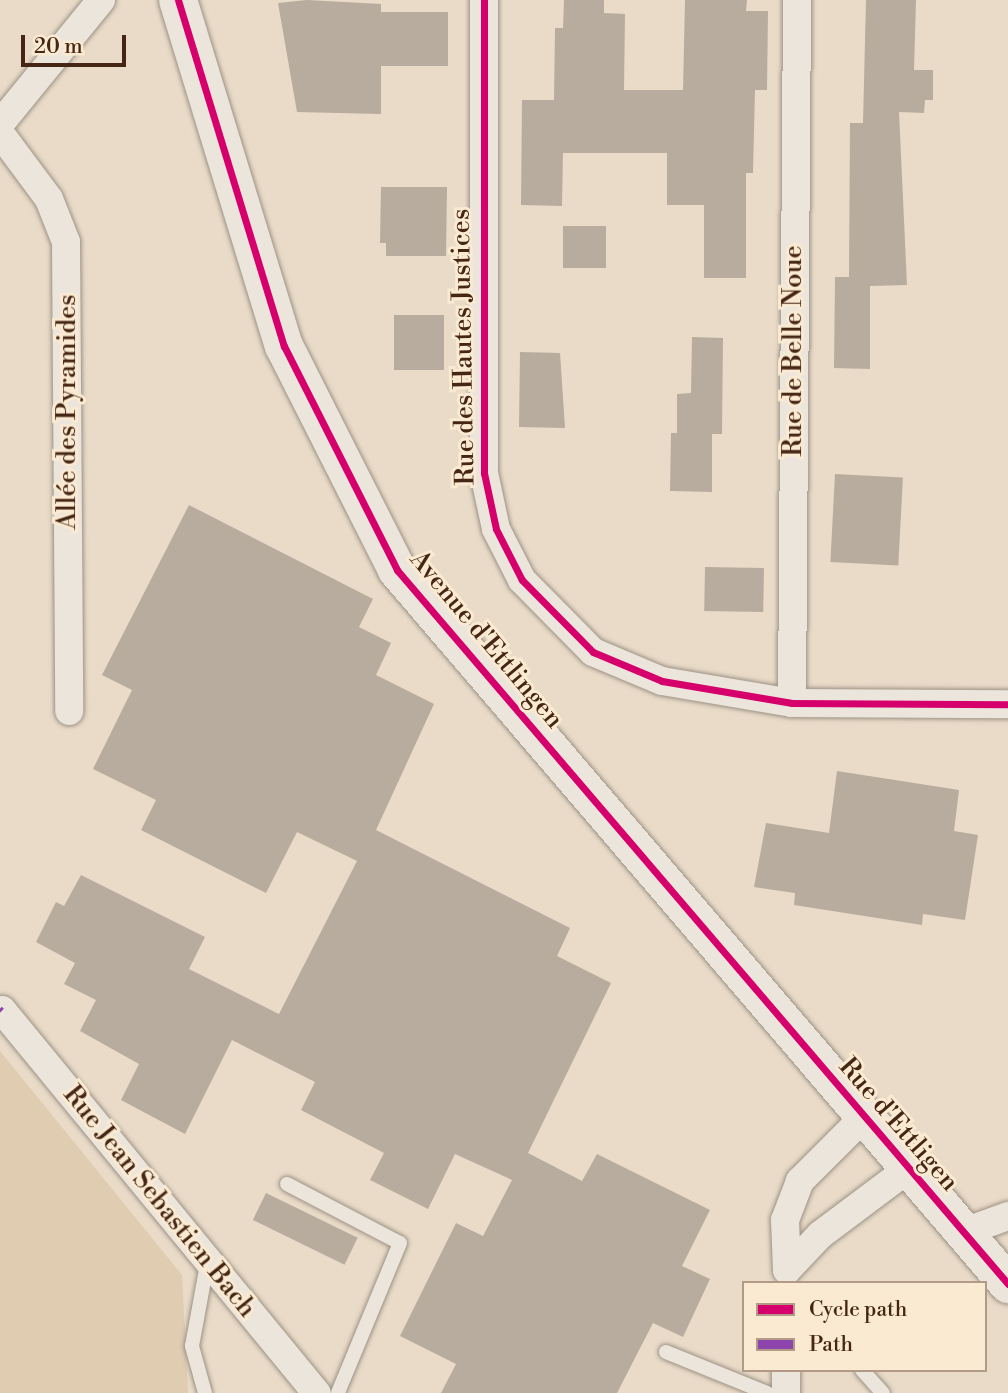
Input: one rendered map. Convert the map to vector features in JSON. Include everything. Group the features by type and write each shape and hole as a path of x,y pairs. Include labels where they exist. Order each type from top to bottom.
{"street":[{"path":"0,124 100,0"},
{"name":"Avenue d'Ettlingen","path":"178,0 284,346 397,570 800,1046"},
{"name":"Rue des Hautes Justices","path":"484,0 481,420 488,504 501,541 552,616 604,658 662,681 792,703 1008,704"},
{"name":"Rue de Belle Noue","path":"792,703 797,0"},
{"name":"Allée des Pyramides","path":"0,133 49,199 66,242 69,711"},
{"name":"Rue Jean Sebastien Bach","path":"2,1010 207,1264 317,1393"},
{"name":"Rue d'Ettligen","path":"800,1046 1008,1284"},
{"path":"787,1277 785,1220 800,1181 864,1117"},
{"path":"787,1277 820,1235 908,1169"},
{"path":"964,1233 1008,1216"},
{"path":"786,1372 786,1393"}],"lane":[{"path":"286,1184 400,1243 338,1393"},
{"path":"205,1393 191,1346 207,1264"},
{"path":"666,1352 766,1393"},
{"path":"864,1372 883,1393"}],"shaded area":[{"path":"0,1051 182,1275 188,1393 0,1393"}],"building":[{"path":"307,0 381,4 381,12 448,12 448,66 381,66 381,114 297,112 278,3"},
{"path":"564,0 604,0 604,13 625,14 624,90 683,90 685,0 747,0 746,11 768,11 767,90 755,90 753,173 746,173 746,278 704,278 704,205 667,205 667,153 563,153 562,206 521,205 522,100 554,100 555,28 563,28"},
{"path":"866,0 916,0 914,70 933,70 933,100 925,100 924,113 899,112 907,285 870,286 870,369 834,368 835,277 849,277 850,123 863,123"},
{"path":"381,187 447,187 446,256 386,256 386,243 380,243"},
{"path":"563,226 606,226 606,268 563,268"},
{"path":"394,315 444,315 444,370 394,370"},
{"path":"692,337 723,338 722,434 712,434 712,492 670,491 671,433 677,433 677,394 691,393"},
{"path":"520,352 560,353 565,428 519,427"},
{"path":"835,474 903,478 898,565 830,562"},
{"path":"189,505 373,599 359,627 391,643 376,675 434,704 376,830 570,928 557,956 611,983 528,1153 582,1181 597,1154 710,1210 682,1266 710,1279 683,1337 653,1323 617,1393 441,1393 456,1364 400,1336 456,1223 483,1236 512,1180 455,1154 428,1209 370,1180 384,1153 301,1110 315,1082 232,1040 185,1134 121,1100 139,1064 80,1031 96,1000 64,984 75,963 36,942 56,902 64,906 81,875 205,937 189,969 279,1014 357,861 297,832 266,893 141,830 156,800 93,769 132,690 102,675"},
{"path":"705,567 764,568 763,612 704,611"},
{"path":"837,771 959,790 954,831 978,835 965,920 923,914 922,925 794,905 795,893 754,887 766,823 829,833"},
{"path":"266,1193 358,1238 345,1265 253,1220"}],"cycle path":[{"path":"178,0 284,346 397,570 1008,1284"},
{"path":"484,0 484,473 496,529 522,580 593,652 662,681 792,703 1008,704"}]}
